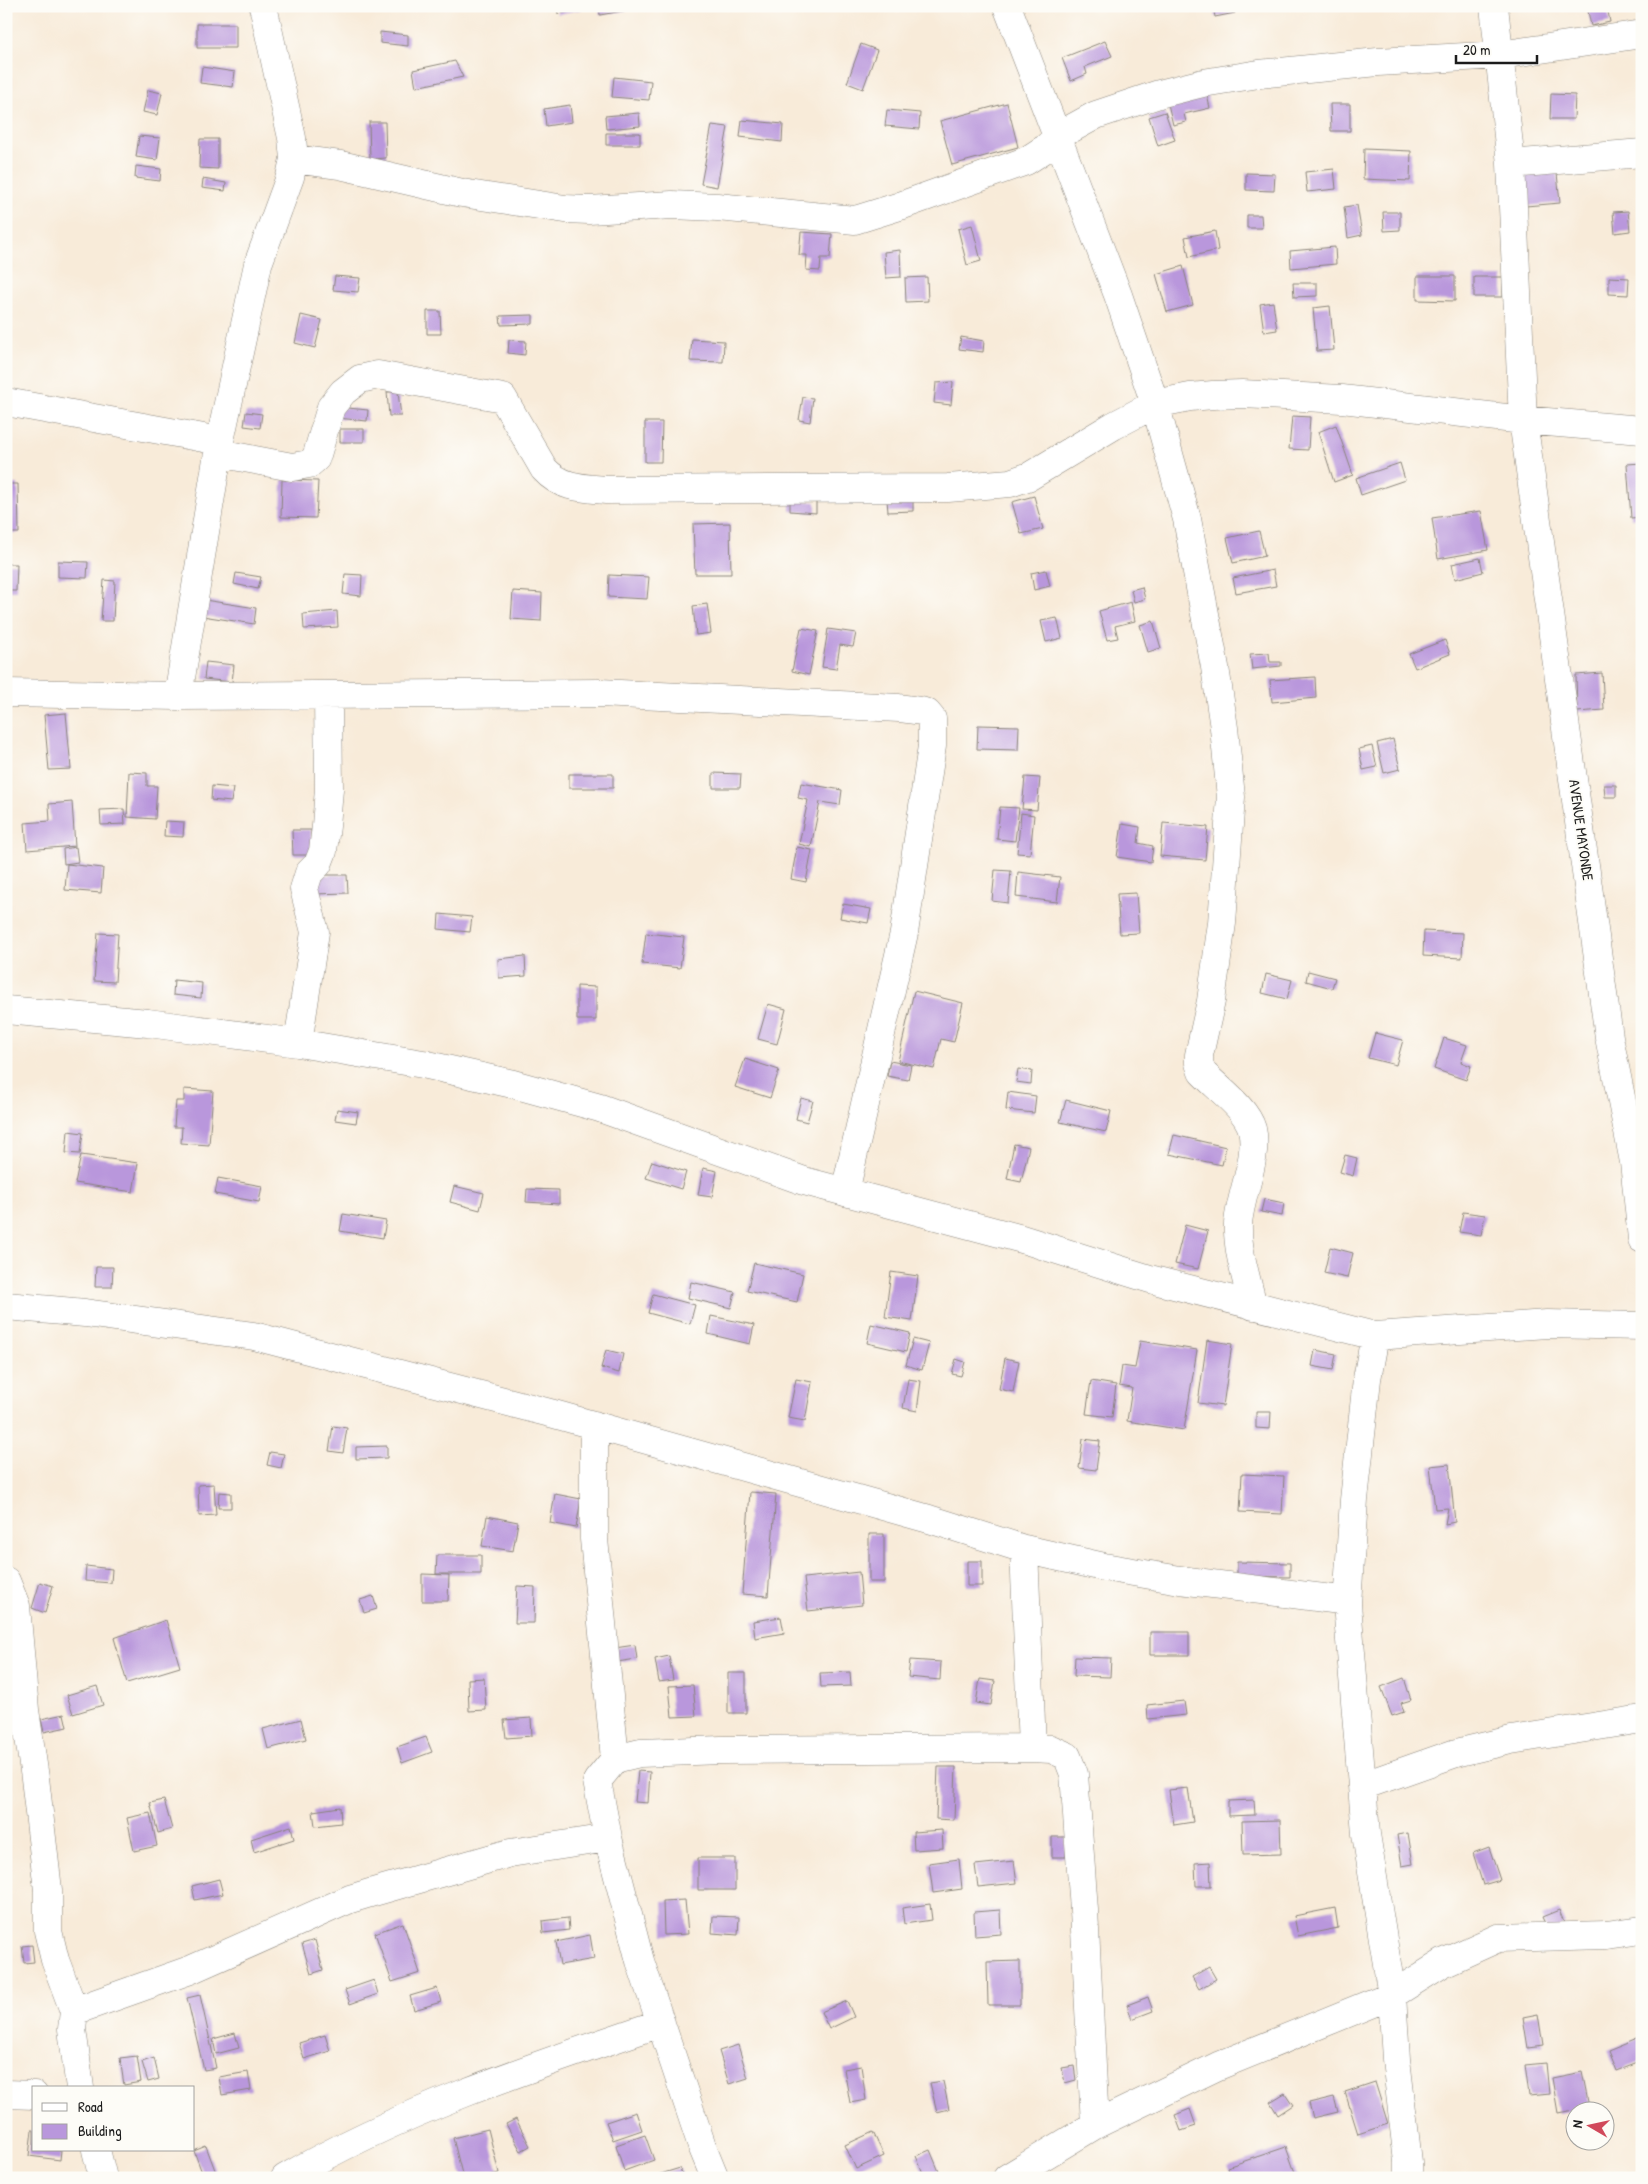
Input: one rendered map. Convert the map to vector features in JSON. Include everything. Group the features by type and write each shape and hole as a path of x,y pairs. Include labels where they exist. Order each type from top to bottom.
{"street":[{"path":"178,696 219,447 228,412 258,264 290,177 294,159 292,138 264,6"},
{"path":"1007,6 1118,295 1155,404 1187,519 1224,728 1231,797 1222,923 1211,1001 1199,1054 1199,1063 1202,1072 1245,1114 1252,1130 1253,1146 1238,1222 1238,1240 1253,1306"},
{"name":"AVENUE MAYONDE","path":"1494,6 1510,164 1523,420 1609,1037 1634,1162 1642,1240"},
{"path":"294,159 340,165 462,193 565,209 589,210 672,206 717,207 855,220 1026,161 1046,148 1058,136 1096,115 1159,94 1203,83 1259,74 1348,65 1500,55 1642,34"},
{"path":"1510,164 1642,153"},
{"path":"6,402 219,447 292,467 309,464 316,458 331,407 343,392 360,379 378,376 503,398 544,469 560,482 575,488 655,491 970,487 1010,483 1030,476 1113,426 1155,404 1190,397 1242,394 1342,399 1523,420 1642,430"},
{"path":"6,693 178,696 600,693 900,708 927,713 932,719 932,746 904,933 845,1192"},
{"path":"298,1043 315,932 304,889 309,873 318,864 323,851 326,826 329,789 328,695"},
{"path":"6,1010 148,1024 298,1043 423,1064 513,1084 600,1108 804,1181 1022,1239 1150,1278 1374,1336 1547,1324 1642,1326"},
{"path":"6,1306 85,1312 254,1336 379,1367 594,1425 929,1519 1024,1548 1104,1567 1180,1580 1340,1600 1347,1604"},
{"path":"1374,1336 1367,1379 1354,1500 1347,1604 1366,1834 1392,1995 1396,2059 1408,2162 1408,2178"},
{"path":"594,1425 594,1539 615,1759"},
{"path":"1024,1548 1032,1748"},
{"path":"6,1580 16,1606 25,1710 48,1890 48,1932 55,1960 74,2011 72,2029 80,2086"},
{"path":"1362,1786 1456,1752 1511,1740 1642,1719"},
{"path":"714,2178 640,1961 608,1838 597,1781 615,1759 640,1753 721,1750 1032,1748 1051,1749 1067,1756 1074,1774 1084,1910 1095,2125"},
{"path":"74,2011 190,1970 363,1895 510,1853 608,1838"},
{"path":"1007,2178 1095,2125 1218,2066 1392,1995 1443,1963 1498,1938 1606,1935 1642,1930"},
{"path":"286,2178 395,2123 528,2068 661,2023"},
{"path":"6,2094 32,2094"},
{"path":"96,2152 103,2178"}],"building":[{"path":"557,6 581,6 582,9 558,14"},
{"path":"599,6 627,6 628,10 600,15"},
{"path":"1213,6 1234,6 1235,13 1215,17"},
{"path":"1587,6 1607,6 1610,22 1591,26"},
{"path":"197,24 236,24 236,48 197,48"},
{"path":"380,32 408,35 408,46 380,43"},
{"path":"1105,41 1112,56 1085,67 1087,74 1071,81 1062,58"},
{"path":"861,44 877,50 863,89 847,83"},
{"path":"455,61 463,77 416,87 413,70"},
{"path":"202,67 235,72 233,87 200,83"},
{"path":"614,77 651,81 649,100 612,97"},
{"path":"148,90 162,93 157,115 143,112"},
{"path":"1551,94 1575,95 1574,119 1550,119"},
{"path":"1207,95 1210,108 1184,114 1186,122 1173,125 1168,104"},
{"path":"1007,103 1018,147 952,165 940,121"},
{"path":"1330,104 1350,104 1350,131 1331,131"},
{"path":"570,105 572,122 546,126 544,109"},
{"path":"887,110 920,113 919,129 885,126"},
{"path":"1165,112 1175,140 1158,146 1149,117"},
{"path":"639,113 640,126 606,129 605,116"},
{"path":"742,120 783,124 782,142 740,137"},
{"path":"369,122 385,122 386,158 370,159"},
{"path":"712,125 728,127 717,187 701,184"},
{"path":"606,133 640,133 640,145 606,145"},
{"path":"139,136 160,138 157,160 136,157"},
{"path":"200,139 218,139 218,169 199,168"},
{"path":"1364,149 1411,151 1410,181 1363,179"},
{"path":"136,166 161,169 160,181 135,178"},
{"path":"1334,169 1336,189 1307,192 1305,172"},
{"path":"1246,173 1275,174 1274,191 1246,190"},
{"path":"1557,173 1560,203 1526,206 1523,176"},
{"path":"203,179 226,183 225,191 202,188"},
{"path":"1357,205 1362,235 1348,238 1344,207"},
{"path":"1628,211 1630,231 1615,233 1613,212"},
{"path":"1383,212 1400,212 1400,230 1384,231"},
{"path":"1247,215 1261,215 1262,228 1247,228"},
{"path":"972,225 981,261 967,265 958,229"},
{"path":"1215,231 1218,250 1189,257 1185,237"},
{"path":"801,232 832,234 830,258 821,258 820,271 806,270 807,255 799,255"},
{"path":"1335,247 1336,264 1291,268 1290,251"},
{"path":"900,250 901,277 886,278 884,252"},
{"path":"1183,266 1193,305 1167,312 1156,274"},
{"path":"335,276 360,278 358,292 333,290"},
{"path":"1417,276 1455,276 1455,301 1417,300"},
{"path":"927,277 928,301 906,302 905,278"},
{"path":"1474,277 1503,277 1503,297 1474,297"},
{"path":"1609,277 1629,278 1628,295 1609,294"},
{"path":"1293,283 1317,283 1317,296 1294,297"},
{"path":"1273,302 1277,330 1264,332 1260,304"},
{"path":"1330,306 1334,350 1317,351 1313,308"},
{"path":"427,311 440,311 441,334 427,334"},
{"path":"301,315 322,320 315,348 295,343"},
{"path":"533,315 533,324 501,325 500,316"},
{"path":"961,337 984,341 983,352 959,349"},
{"path":"692,339 724,341 723,362 690,361"},
{"path":"509,340 526,341 525,355 508,353"},
{"path":"953,382 951,405 934,403 936,383"},
{"path":"387,392 398,392 401,416 389,416"},
{"path":"803,397 813,398 810,422 799,420"},
{"path":"338,407 368,410 367,421 337,418"},
{"path":"246,412 262,414 260,428 244,426"},
{"path":"1292,416 1310,417 1308,450 1289,449"},
{"path":"645,422 662,422 661,462 645,462"},
{"path":"1336,425 1353,475 1334,482 1318,432"},
{"path":"340,429 364,429 364,442 340,442"},
{"path":"1400,463 1405,480 1361,495 1356,478"},
{"path":"1642,463 1642,517 1631,518 1627,464"},
{"path":"282,480 318,481 316,518 281,517"},
{"path":"6,484 18,484 19,533 6,533"},
{"path":"1034,496 1043,529 1021,534 1012,502"},
{"path":"913,499 913,511 888,512 887,500"},
{"path":"790,500 816,502 816,513 790,511"},
{"path":"1481,511 1488,550 1438,559 1432,518"},
{"path":"730,523 731,574 695,574 693,524"},
{"path":"1259,531 1265,556 1233,563 1227,538"},
{"path":"1480,558 1483,572 1455,579 1452,564"},
{"path":"58,561 88,562 87,578 58,577"},
{"path":"6,564 17,564 16,591 6,591"},
{"path":"1046,570 1050,586 1034,590 1031,573"},
{"path":"1273,570 1276,586 1236,593 1233,578"},
{"path":"236,573 261,577 258,589 234,584"},
{"path":"345,574 362,575 361,596 343,594"},
{"path":"609,575 649,577 647,599 608,597"},
{"path":"104,580 115,581 113,621 101,621"},
{"path":"1142,587 1145,599 1134,602 1131,590"},
{"path":"513,591 542,593 541,621 511,619"},
{"path":"198,599 256,608 254,624 196,615"},
{"path":"1131,602 1135,621 1115,626 1118,638 1107,640 1099,611"},
{"path":"707,604 711,633 696,635 693,606"},
{"path":"337,611 338,627 304,629 303,614"},
{"path":"1057,618 1062,638 1046,642 1041,621"},
{"path":"1153,621 1161,648 1148,652 1140,625"},
{"path":"801,628 818,631 809,675 792,671"},
{"path":"828,629 856,633 853,647 840,645 836,669 822,667"},
{"path":"1445,640 1450,654 1415,668 1409,654"},
{"path":"1269,653 1270,662 1281,662 1281,666 1252,669 1250,654"},
{"path":"206,662 234,665 232,682 204,679"},
{"path":"1602,673 1604,710 1577,712 1576,675"},
{"path":"1315,677 1316,698 1272,702 1270,680"},
{"path":"66,713 71,769 49,770 44,715"},
{"path":"978,725 1019,726 1018,750 977,749"},
{"path":"1393,739 1400,769 1384,773 1377,743"},
{"path":"1372,746 1377,767 1363,770 1359,749"},
{"path":"129,772 147,773 147,786 157,786 155,819 127,817"},
{"path":"713,773 741,774 740,788 713,788"},
{"path":"569,774 613,774 613,788 569,788"},
{"path":"1025,777 1040,778 1037,810 1022,809"},
{"path":"801,783 842,790 840,805 820,802 811,847 799,844 808,800 798,798"},
{"path":"1604,785 1616,785 1616,797 1605,797"},
{"path":"212,786 233,788 231,802 211,800"},
{"path":"72,802 75,846 27,850 25,823 50,821 49,804"},
{"path":"1000,807 1019,808 1015,841 997,839"},
{"path":"124,809 125,824 101,825 100,810"},
{"path":"1021,813 1034,815 1030,854 1017,853"},
{"path":"165,821 184,822 183,837 164,836"},
{"path":"1163,823 1208,827 1205,860 1160,856"},
{"path":"1122,824 1140,827 1138,843 1153,846 1151,862 1117,857"},
{"path":"292,830 311,830 312,855 293,855"},
{"path":"76,847 78,862 64,864 63,849"},
{"path":"797,847 812,850 806,882 791,879"},
{"path":"67,864 103,868 101,893 65,890"},
{"path":"995,870 1011,871 1008,903 992,901"},
{"path":"1018,872 1060,877 1057,902 1016,897"},
{"path":"312,875 347,875 348,893 313,894"},
{"path":"1136,893 1139,933 1120,934 1117,894"},
{"path":"843,904 871,909 868,923 840,918"},
{"path":"439,914 472,917 470,932 438,929"},
{"path":"1424,931 1463,933 1462,958 1423,956"},
{"path":"98,933 118,934 115,982 94,981"},
{"path":"646,933 684,937 680,968 642,964"},
{"path":"525,956 526,976 499,978 498,959"},
{"path":"1308,971 1335,978 1332,988 1306,981"},
{"path":"1266,974 1292,980 1287,999 1262,993"},
{"path":"174,980 202,983 201,998 173,995"},
{"path":"577,986 596,987 596,1020 577,1020"},
{"path":"914,991 963,1003 954,1042 941,1039 934,1069 898,1061"},
{"path":"768,1004 786,1009 777,1044 758,1039"},
{"path":"1375,1033 1403,1040 1396,1065 1368,1058"},
{"path":"1444,1038 1467,1045 1461,1062 1471,1066 1466,1080 1434,1069"},
{"path":"745,1059 779,1070 770,1098 735,1087"},
{"path":"890,1061 911,1065 908,1080 887,1076"},
{"path":"1018,1069 1032,1071 1031,1084 1016,1082"},
{"path":"184,1089 213,1091 209,1145 181,1143 182,1127 174,1127 176,1101 184,1101"},
{"path":"1008,1092 1036,1096 1034,1113 1006,1110"},
{"path":"801,1098 813,1101 807,1122 796,1119"},
{"path":"1066,1100 1111,1111 1106,1132 1060,1122"},
{"path":"337,1109 358,1112 356,1123 335,1120"},
{"path":"68,1131 83,1133 80,1154 66,1153"},
{"path":"1174,1135 1226,1147 1222,1165 1169,1154"},
{"path":"1014,1144 1029,1147 1021,1182 1007,1179"},
{"path":"81,1155 138,1163 133,1192 75,1183"},
{"path":"1345,1155 1357,1158 1353,1176 1340,1172"},
{"path":"652,1161 686,1172 681,1189 646,1178"},
{"path":"703,1168 717,1171 712,1197 698,1195"},
{"path":"218,1178 262,1186 259,1202 215,1194"},
{"path":"454,1186 484,1193 480,1210 450,1202"},
{"path":"527,1189 559,1190 559,1204 526,1202"},
{"path":"1264,1199 1284,1203 1282,1216 1261,1212"},
{"path":"1463,1212 1485,1215 1481,1235 1459,1232"},
{"path":"343,1214 386,1221 383,1238 340,1231"},
{"path":"1185,1225 1208,1231 1198,1269 1175,1264"},
{"path":"1330,1247 1353,1253 1347,1278 1324,1273"},
{"path":"754,1263 803,1274 797,1302 747,1291"},
{"path":"96,1267 113,1267 112,1287 95,1287"},
{"path":"891,1272 918,1276 912,1321 885,1317"},
{"path":"691,1282 735,1292 731,1308 688,1298"},
{"path":"653,1294 695,1305 690,1324 648,1313"},
{"path":"711,1316 754,1325 750,1344 708,1334"},
{"path":"871,1324 910,1333 906,1352 867,1343"},
{"path":"913,1339 929,1343 922,1370 906,1365"},
{"path":"1207,1340 1232,1344 1223,1406 1198,1403"},
{"path":"1140,1341 1197,1350 1184,1430 1127,1421 1132,1388 1119,1386 1122,1366 1135,1368"},
{"path":"606,1350 623,1354 619,1373 601,1368"},
{"path":"1315,1350 1336,1354 1333,1370 1312,1366"},
{"path":"1005,1358 1019,1361 1013,1392 999,1389"},
{"path":"956,1359 965,1362 961,1376 952,1374"},
{"path":"796,1379 812,1382 805,1421 788,1418"},
{"path":"908,1379 921,1381 917,1411 903,1408"},
{"path":"1091,1381 1116,1385 1112,1417 1086,1414"},
{"path":"1256,1412 1271,1412 1270,1429 1256,1428"},
{"path":"333,1426 347,1428 343,1453 329,1451"},
{"path":"1083,1439 1100,1441 1096,1470 1079,1468"},
{"path":"387,1446 387,1458 356,1459 356,1447"},
{"path":"270,1452 284,1454 281,1468 267,1465"},
{"path":"1449,1464 1455,1522 1445,1524 1448,1508 1435,1509 1430,1466"},
{"path":"1242,1474 1284,1476 1282,1514 1240,1512"},
{"path":"214,1484 216,1515 199,1516 198,1485"},
{"path":"219,1492 231,1493 231,1508 218,1508"},
{"path":"750,1492 776,1494 768,1596 742,1594"},
{"path":"555,1494 581,1499 576,1528 550,1523"},
{"path":"487,1516 518,1522 513,1551 482,1546"},
{"path":"869,1534 884,1534 884,1582 869,1582"},
{"path":"437,1555 481,1555 481,1574 436,1574"},
{"path":"967,1561 982,1561 982,1586 967,1586"},
{"path":"1237,1562 1290,1563 1290,1577 1237,1576"},
{"path":"86,1566 112,1569 111,1583 85,1581"},
{"path":"859,1572 862,1605 808,1611 804,1578"},
{"path":"422,1574 449,1575 448,1601 422,1601"},
{"path":"40,1582 53,1586 45,1613 32,1608"},
{"path":"517,1586 535,1587 534,1623 515,1623"},
{"path":"373,1596 377,1609 364,1613 360,1600"},
{"path":"781,1617 784,1633 755,1638 753,1621"},
{"path":"166,1620 180,1667 127,1683 114,1638"},
{"path":"1150,1632 1189,1632 1189,1655 1150,1655"},
{"path":"635,1645 637,1659 610,1663 608,1649"},
{"path":"669,1656 673,1680 659,1682 655,1659"},
{"path":"1075,1657 1111,1658 1110,1677 1074,1676"},
{"path":"910,1660 941,1662 940,1680 908,1677"},
{"path":"850,1672 851,1686 821,1687 820,1673"},
{"path":"728,1673 746,1673 746,1713 728,1713"},
{"path":"484,1678 486,1710 469,1711 468,1679"},
{"path":"1404,1678 1411,1700 1401,1703 1404,1712 1392,1716 1381,1687"},
{"path":"980,1679 995,1681 991,1705 976,1703"},
{"path":"693,1685 696,1716 672,1717 669,1686"},
{"path":"97,1686 103,1705 73,1714 67,1695"},
{"path":"1184,1701 1186,1715 1148,1719 1147,1705"},
{"path":"64,1714 67,1727 44,1732 41,1719"},
{"path":"531,1718 532,1736 506,1738 504,1720"},
{"path":"301,1719 306,1739 268,1749 263,1729"},
{"path":"426,1737 432,1752 402,1763 397,1747"},
{"path":"938,1767 956,1767 954,1820 936,1819"},
{"path":"638,1771 650,1772 648,1803 635,1802"},
{"path":"1188,1788 1193,1822 1174,1825 1169,1790"},
{"path":"164,1800 172,1829 158,1833 150,1803"},
{"path":"1254,1800 1255,1815 1228,1816 1228,1801"},
{"path":"340,1807 341,1823 315,1826 313,1811"},
{"path":"150,1813 157,1846 134,1851 127,1818"},
{"path":"1280,1820 1281,1854 1243,1855 1242,1821"},
{"path":"291,1826 294,1839 254,1852 251,1839"},
{"path":"942,1830 943,1848 914,1850 913,1832"},
{"path":"1408,1833 1413,1864 1402,1866 1397,1835"},
{"path":"1052,1837 1066,1837 1066,1857 1052,1857"},
{"path":"1489,1847 1500,1880 1483,1885 1473,1853"},
{"path":"698,1858 735,1858 735,1890 698,1890"},
{"path":"959,1859 962,1889 933,1893 929,1863"},
{"path":"1014,1861 1017,1883 978,1887 975,1865"},
{"path":"1210,1862 1211,1886 1196,1886 1195,1863"},
{"path":"219,1879 223,1894 195,1900 192,1886"},
{"path":"685,1900 688,1934 664,1935 663,1901"},
{"path":"930,1904 932,1920 904,1924 902,1908"},
{"path":"1335,1908 1338,1928 1298,1936 1294,1916"},
{"path":"1000,1910 1001,1934 975,1936 974,1912"},
{"path":"1559,1910 1565,1925 1549,1932 1542,1917"},
{"path":"713,1916 739,1917 738,1935 712,1933"},
{"path":"568,1918 569,1930 543,1933 542,1921"},
{"path":"403,1923 420,1973 392,1982 375,1933"},
{"path":"590,1935 594,1959 560,1965 556,1942"},
{"path":"315,1940 323,1970 311,1974 302,1944"},
{"path":"32,1945 34,1962 24,1963 22,1946"},
{"path":"1020,1961 1020,2005 988,2005 987,1962"},
{"path":"1209,1967 1216,1979 1199,1989 1192,1977"},
{"path":"374,1980 378,1994 350,2004 345,1990"},
{"path":"437,1988 441,2002 414,2010 410,1996"},
{"path":"200,1995 216,2068 204,2070 187,1998"},
{"path":"1148,1997 1153,2011 1132,2019 1127,2005"},
{"path":"847,2001 854,2017 829,2029 821,2012"},
{"path":"1538,2014 1543,2046 1528,2048 1523,2017"},
{"path":"235,2033 239,2048 216,2054 213,2039"},
{"path":"325,2035 330,2051 304,2059 299,2043"},
{"path":"1642,2037 1642,2061 1616,2071 1608,2051"},
{"path":"738,2045 748,2078 729,2084 719,2051"},
{"path":"137,2056 141,2082 124,2085 120,2058"},
{"path":"154,2058 159,2079 148,2082 142,2062"},
{"path":"1546,2063 1549,2094 1529,2096 1525,2065"},
{"path":"861,2066 866,2100 850,2103 844,2069"},
{"path":"1074,2066 1076,2080 1065,2083 1062,2068"},
{"path":"248,2072 251,2090 222,2095 219,2077"},
{"path":"1582,2072 1588,2102 1566,2102 1566,2111 1558,2113 1552,2078"},
{"path":"943,2081 949,2109 937,2112 930,2083"},
{"path":"1375,2082 1388,2124 1358,2134 1345,2092"},
{"path":"1285,2093 1293,2105 1278,2115 1270,2102"},
{"path":"1334,2097 1338,2112 1313,2118 1309,2103"},
{"path":"1190,2109 1196,2126 1181,2131 1175,2115"},
{"path":"636,2112 642,2130 613,2140 606,2122"},
{"path":"516,2119 530,2146 521,2151 506,2124"},
{"path":"488,2129 499,2173 479,2178 463,2178 453,2138"},
{"path":"32,2130 32,2152 61,2152 60,2160 29,2156"},
{"path":"873,2132 884,2156 856,2169 845,2145"},
{"path":"645,2135 654,2160 624,2171 616,2145"},
{"path":"206,2146 218,2178 204,2178 195,2151"},
{"path":"1286,2147 1297,2178 1231,2178 1227,2167"},
{"path":"930,2150 940,2174 925,2178 916,2156"},
{"path":"680,2168 683,2178 651,2177"}]}
